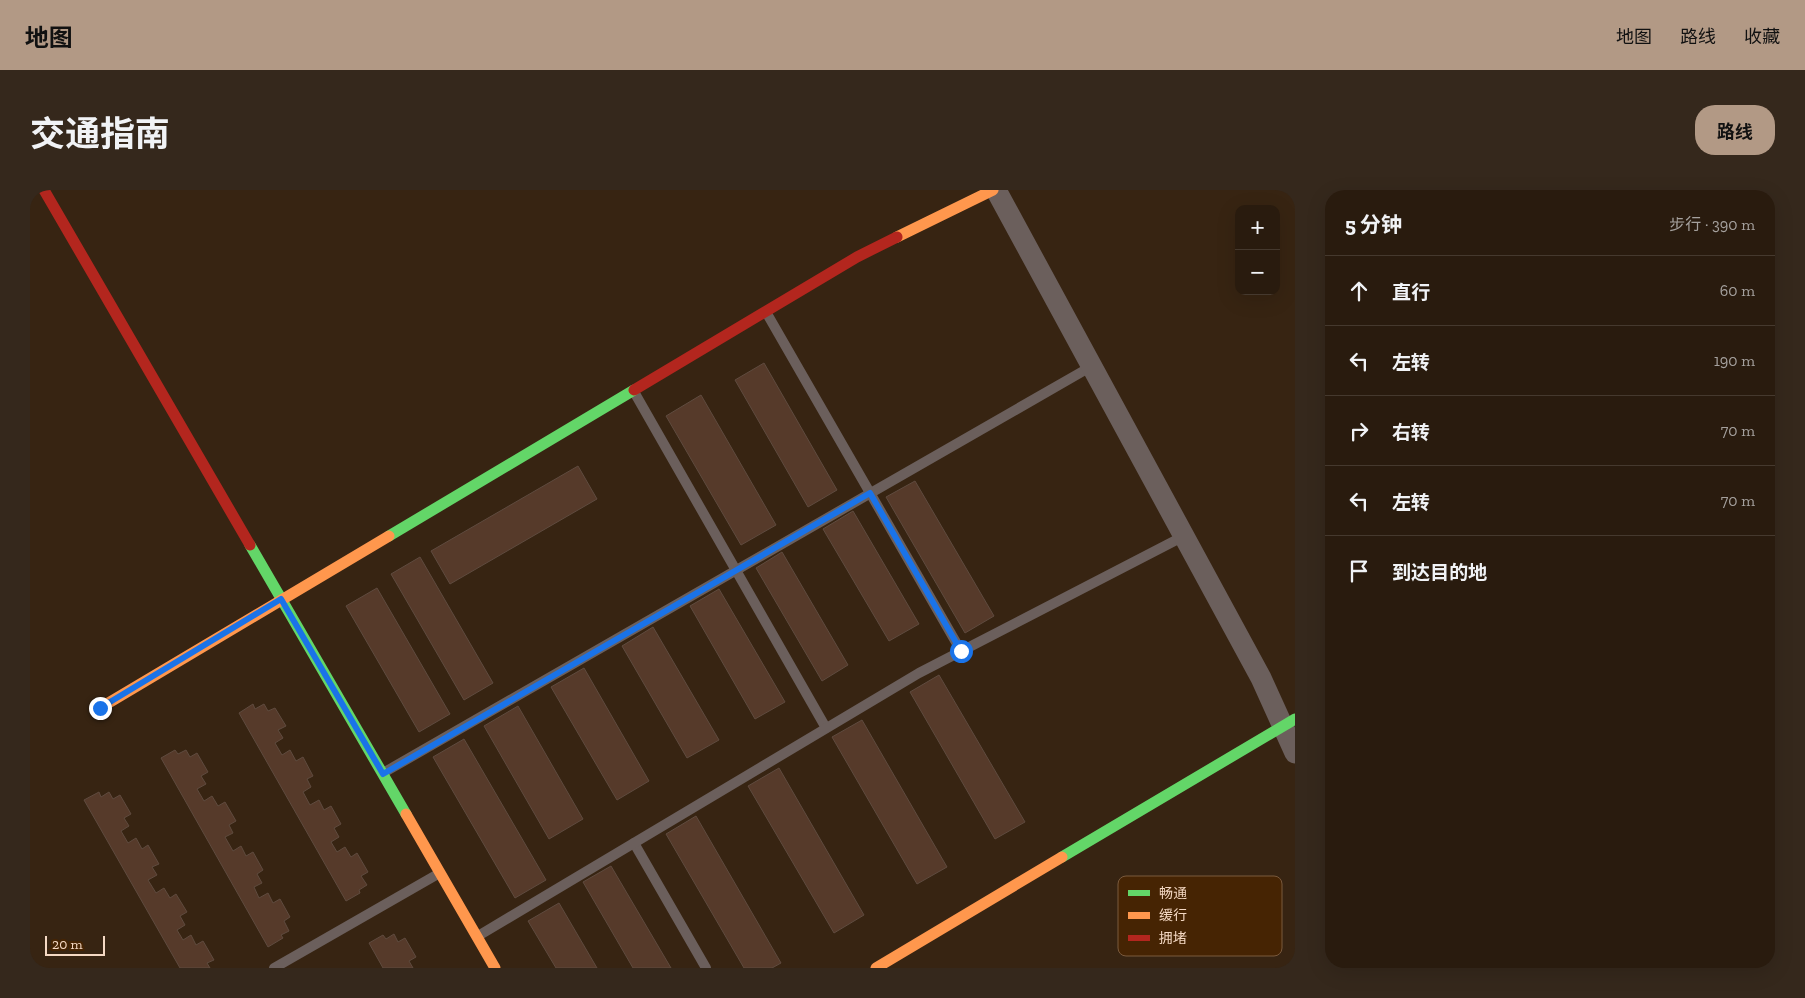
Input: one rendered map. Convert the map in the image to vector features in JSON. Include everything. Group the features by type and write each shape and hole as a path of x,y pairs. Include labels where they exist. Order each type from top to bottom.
{"street":[{"path":"44,190 496,968"},
{"path":"100,708 857,257 995,190 1261,678 1289,722 1295,753"},
{"path":"876,968 1289,722"}],"lane":[{"path":"766,311 961,651"},
{"path":"383,774 1092,366"},
{"path":"633,390 826,728"},
{"path":"477,936 919,673 1184,536"},
{"path":"634,843 706,968"},
{"path":"274,968 440,873"}],"building":[{"path":"764,363 837,490 808,507 735,380"},
{"path":"701,395 776,525 741,545 666,416"},
{"path":"578,466 597,499 450,584 431,551"},
{"path":"915,481 994,616 965,633 886,497"},
{"path":"853,511 919,624 889,641 823,529"},
{"path":"782,552 848,665 822,681 756,568"},
{"path":"420,557 493,683 464,700 391,574"},
{"path":"377,588 450,714 419,732 346,606"},
{"path":"719,589 785,702 755,719 690,606"},
{"path":"653,627 719,740 687,758 622,646"},
{"path":"584,668 649,781 617,800 551,687"},
{"path":"939,675 1025,822 995,839 910,692"},
{"path":"253,704 255,709 264,704 268,711 275,708 286,726 278,730 283,738 275,743 282,755 290,750 296,761 303,757 313,776 307,779 311,787 303,792 310,805 319,800 324,810 331,806 341,824 334,828 339,837 331,842 337,852 345,847 351,857 357,853 368,872 361,876 367,885 359,890 360,893 346,901 239,713"},
{"path":"518,706 583,819 549,839 484,726"},
{"path":"862,720 947,867 917,884 832,737"},
{"path":"464,739 546,880 515,898 433,757"},
{"path":"175,750 178,754 186,750 190,757 197,753 208,772 201,776 206,784 197,789 204,801 212,796 218,806 225,802 236,821 229,825 233,833 225,837 233,851 241,846 246,856 253,852 263,870 257,874 262,883 254,887 259,898 268,893 273,903 280,899 290,917 284,921 289,931 281,935 283,938 268,947 161,758"},
{"path":"779,768 864,915 834,933 748,786"},
{"path":"99,792 101,797 109,792 113,799 120,795 131,814 124,818 129,826 121,831 128,843 136,838 142,849 148,845 159,864 152,867 157,875 148,880 156,893 164,888 170,898 176,894 187,912 180,916 185,925 177,930 183,940 191,935 196,945 203,941 214,960 207,963 210,968 180,968 84,800"},
{"path":"696,816 781,963 772,968 744,968 666,834"},
{"path":"611,866 671,968 633,968 583,882"},
{"path":"559,903 597,968 556,968 528,921"},
{"path":"394,934 398,942 405,938 416,957 409,961 413,968 383,968 369,943 383,935 386,939"}],"traffic: fast":[{"path":"389,536 634,390"},
{"path":"250,545 406,814"},
{"path":"1062,857 1295,719"}],"traffic: slow":[{"path":"897,237 993,190"},
{"path":"100,708 389,536"},
{"path":"406,814 495,968"},
{"path":"876,968 1062,857"}],"traffic: jam":[{"path":"44,190 250,545"},
{"path":"634,390 857,257 897,237"}],"route":[{"path":"100,708 281,599 383,774 870,493 961,651"}]}
